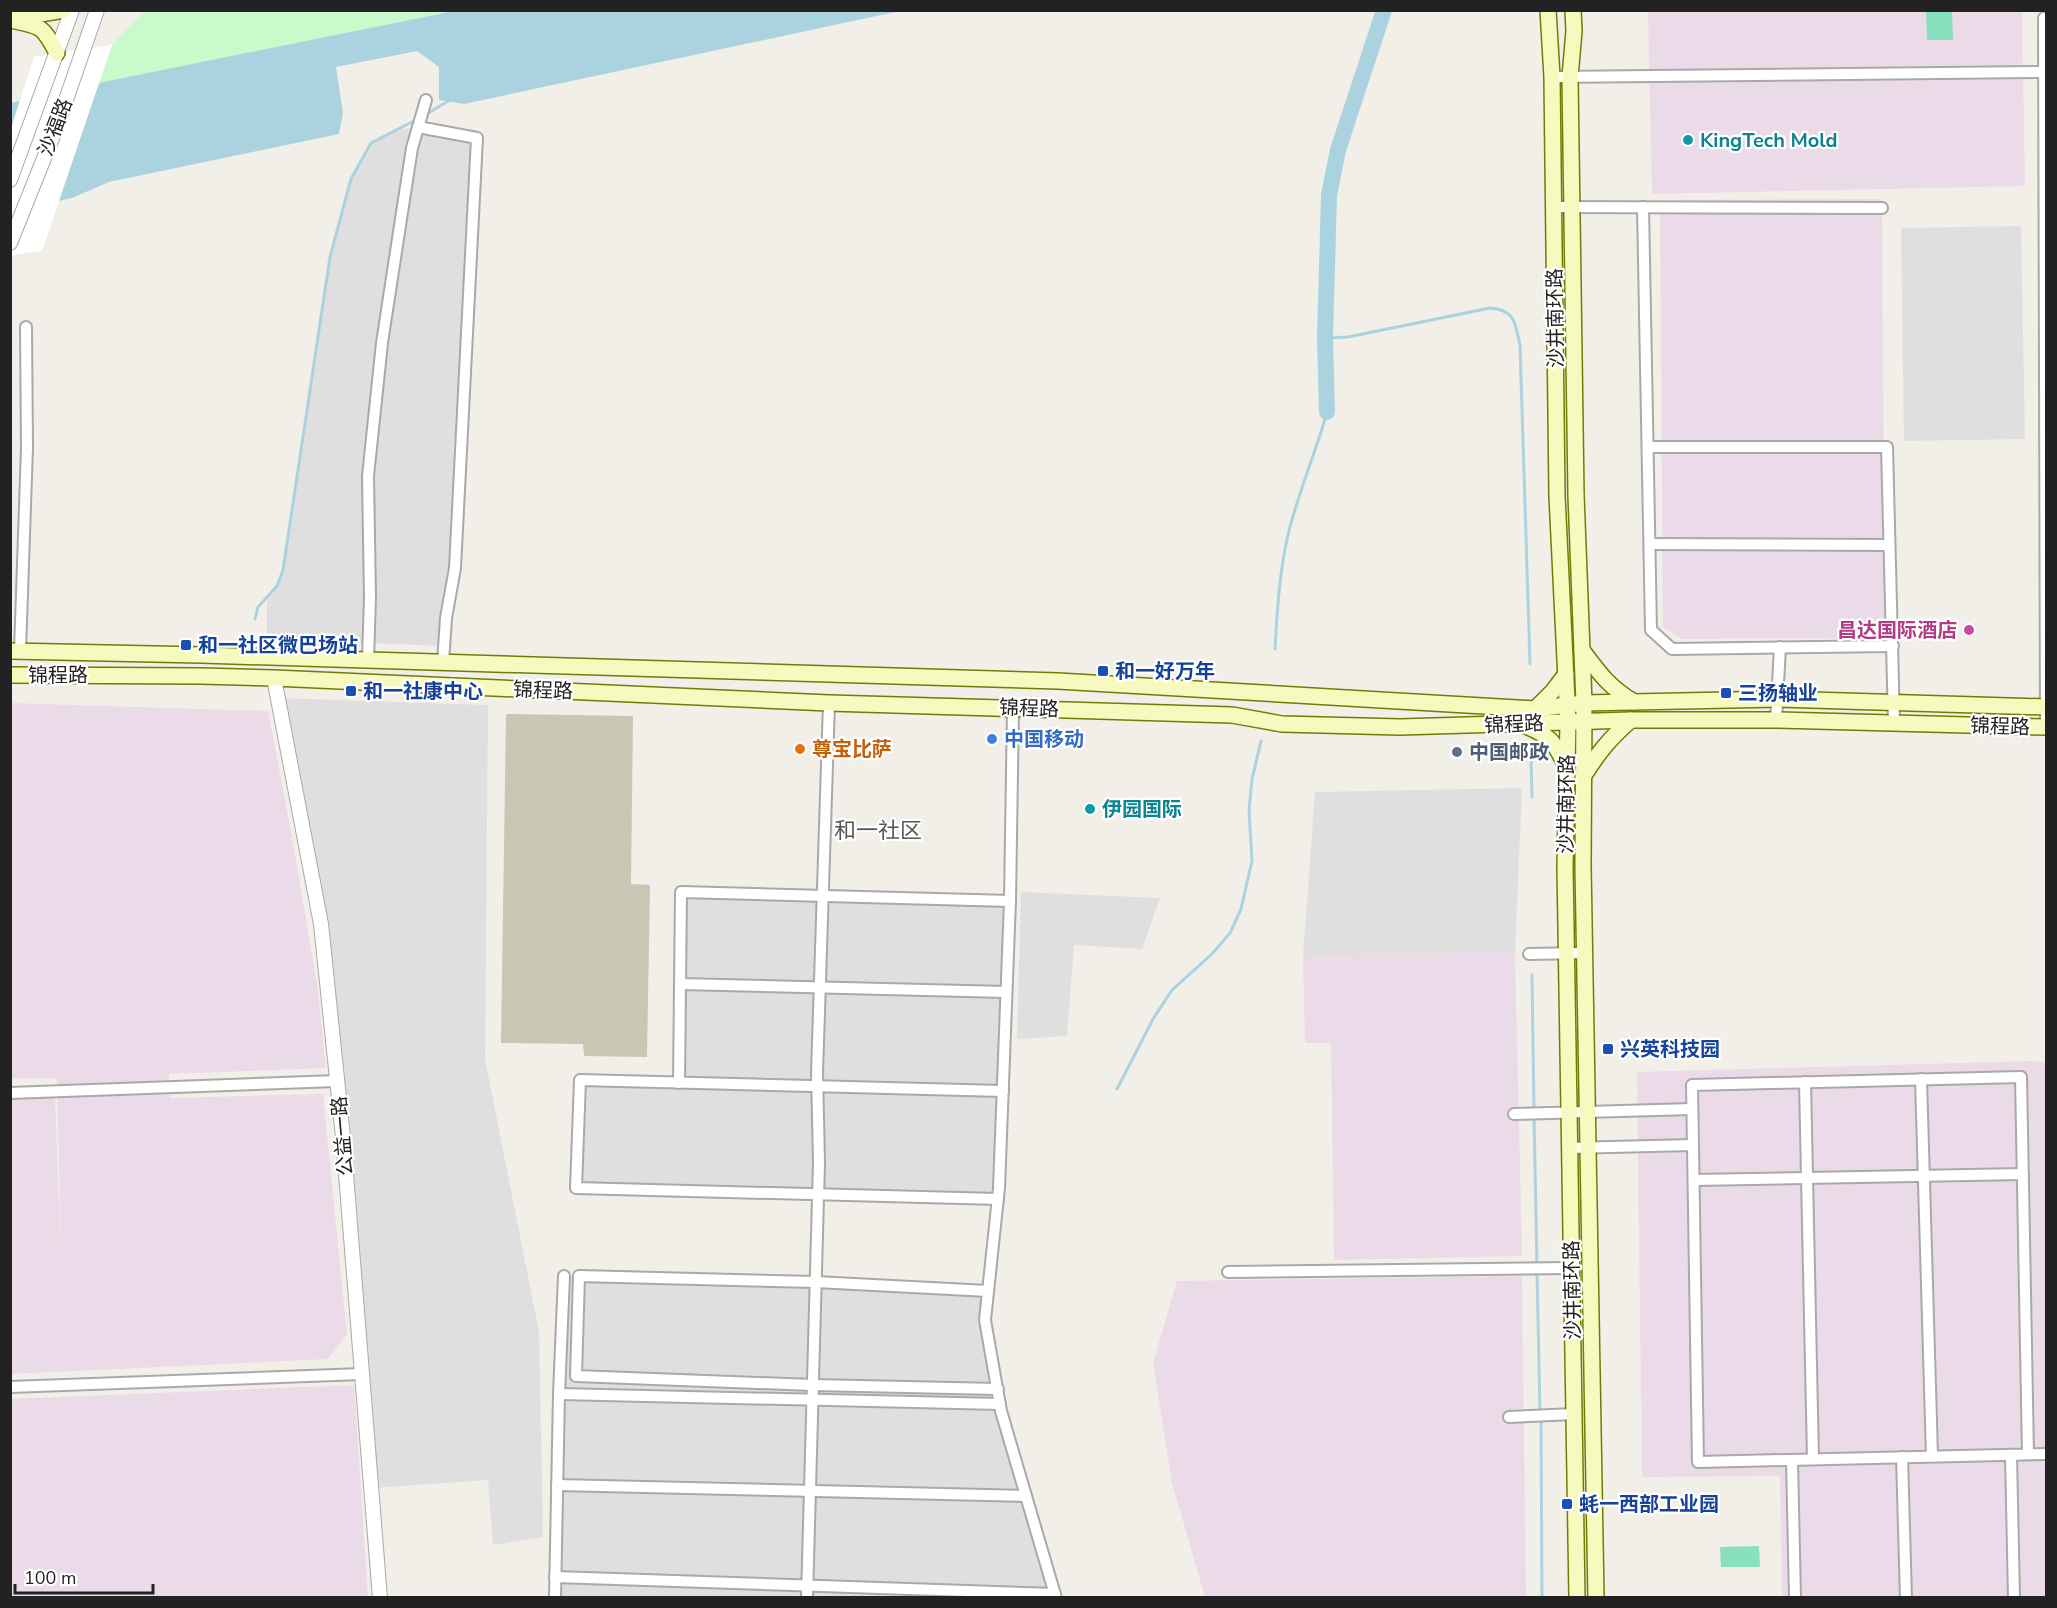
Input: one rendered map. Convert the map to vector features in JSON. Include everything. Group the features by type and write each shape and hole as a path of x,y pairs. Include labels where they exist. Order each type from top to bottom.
{"main road":[{"path":"10,19 64,10"},
{"name":"沙井南环路","path":"1548,10 1552,77 1557,496 1566,674 1583,777 1596,1598"},
{"name":"沙井南环路","path":"1573,10 1574,31 1570,77 1576,495 1584,703 1573,716 1567,767 1565,867 1577,1598"},
{"path":"10,19 37,26 45,31 57,53"},
{"path":"1582,649 1603,679 1616,692 1634,702"},
{"name":"锦程路","path":"15,651 1058,681 1535,709 1573,716 1631,720 1776,720 2046,727"},
{"path":"812,702 813,674"},
{"path":"1535,709 1566,674"},
{"name":"锦程路","path":"10,675 274,678 829,703 1232,715 1282,724 1400,727 1523,724 1573,716"},
{"name":"锦程路","path":"1584,703 1778,699 2046,707"},
{"path":"1583,777 1611,736 1631,720"},
{"path":"1523,724 1546,735 1555,745 1567,767"}],"street":[{"name":"沙福路","path":"10,180 72,10"},
{"name":"沙福路","path":"10,243 57,126 97,10"},
{"path":"2044,18 2046,727"},
{"path":"1552,77 2044,72"},
{"path":"368,660 370,597 368,476 382,344 412,148 426,100"},
{"path":"418,128 477,138 455,568 446,618 443,663"},
{"path":"1554,207 1882,208"},
{"path":"1643,207 1651,630 1672,649 1893,646"},
{"path":"15,651 27,448 26,327"},
{"path":"1648,447 1887,447 1894,723"},
{"path":"1650,544 1889,545"},
{"path":"1776,720 1780,647"},
{"name":"公益一路","path":"274,678 321,924 337,1082 380,1598"},
{"path":"807,1598 819,1193 817,1086 829,703"},
{"path":"555,1577 1056,1596 1000,1404 985,1320 998,1198 1003,1091 1010,901 1013,708"},
{"path":"679,1083 681,892 1010,901"},
{"path":"1529,954 1584,953"},
{"path":"680,984 1006,992"},
{"path":"2028,1454 2021,1077 1692,1085 1698,1462 2046,1454"},
{"path":"1921,1079 1932,1456"},
{"path":"998,1198 576,1188 580,1080 1003,1091"},
{"path":"10,1093 337,1082"},
{"path":"1805,1082 1813,1459"},
{"path":"1514,1114 1692,1109"},
{"path":"1569,1148 1693,1145"},
{"path":"1694,1180 2023,1173"},
{"path":"1228,1272 1571,1268"},
{"path":"555,1598 564,1276"},
{"path":"988,1291 816,1282 579,1276 576,1376 998,1389"},
{"path":"10,1387 362,1374"},
{"path":"559,1394 1000,1404"},
{"path":"1509,1417 1574,1414"},
{"path":"2011,1455 2014,1598"},
{"path":"1902,1457 1906,1598"},
{"path":"1792,1460 1795,1598"},
{"path":"557,1485 1026,1496"}],"shaded area":[{"path":"1648,11 2022,11 2025,186 1652,194"},
{"path":"418,127 477,138 464,401 444,646 267,639 267,598 277,586 283,570 330,257 351,179 371,143 402,129"},
{"path":"1882,199 1885,638 1682,639 1663,627 1660,200"},
{"path":"2021,226 2025,439 1904,441 1901,228"},
{"path":"278,698 488,705 485,1059 539,1332 543,1537 493,1545 488,1480 372,1488 321,924"},
{"path":"11,703 268,711 318,991 326,1068 169,1074 170,1098 323,1094 347,1335 328,1359 11,1374 10,1100 55,1098 61,1257 57,1078 11,1079"},
{"path":"506,714 633,716 631,884 650,885 647,1057 584,1056 583,1044 501,1043"},
{"path":"1522,788 1515,953 1303,957 1315,792"},
{"path":"681,892 1010,901 998,1199 576,1188 580,1080 678,1083"},
{"path":"1021,892 1160,898 1142,949 1074,945 1067,1036 1017,1039"},
{"path":"1515,953 1522,1256 1334,1260 1331,1043 1305,1043 1303,957"},
{"path":"2035,1061 2046,1063 2046,1597 1782,1597 1780,1476 1642,1477 1637,1072"},
{"path":"564,1276 816,1282 988,1291 985,1320 1001,1411 1056,1597 555,1598"},
{"path":"1522,1276 1526,1597 1205,1597 1172,1483 1153,1363 1177,1281"},
{"path":"354,1385 368,1597 11,1597 11,1399"}],"green space":[{"path":"154,11 454,11 99,83 112,45 142,13"},
{"path":"1926,11 1952,11 1953,40 1927,40"},
{"path":"1759,1546 1760,1567 1721,1567 1720,1547"}],"water":[{"path":"454,11 900,11 464,104 439,100 439,67 417,51 336,67 343,113 339,134 109,182 72,198 11,212 10,103"}],"pier":[{"path":"112,45 42,251 11,255 11,128 34,57"}],"waterway":[{"path":"1327,412 1325,338 1329,195 1338,150 1384,10"},
{"path":"425,115 450,100"},
{"path":"255,619 258,607 277,586 283,570 330,257 351,179 371,143 416,120"},
{"path":"1325,338 1348,337 1490,308 1499,309 1513,319 1520,345 1530,664"},
{"path":"1275,649 1280,583 1286,544 1327,412"},
{"path":"1117,1089 1153,1019 1172,990 1212,954 1230,933 1241,909 1252,861 1249,810 1252,779 1261,741"},
{"path":"1531,757 1532,797"},
{"path":"1532,975 1534,1110"},
{"path":"1534,1116 1537,1266"},
{"path":"1537,1272 1540,1413"},
{"path":"1541,1419 1542,1598"}],"place":[{"name":"KingTech Mold","path":"1688,140"},
{"name":"昌达国际酒店","path":"1969,630"},
{"name":"和一社区微巴场站","path":"186,645"},
{"name":"和一好万年","path":"1103,671"},
{"name":"和一社康中心","path":"351,691"},
{"name":"三扬轴业","path":"1726,693"},
{"name":"中国移动","path":"992,739"},
{"name":"尊宝比萨","path":"800,749"},
{"name":"中国邮政","path":"1457,752"},
{"name":"伊园国际","path":"1090,809"},
{"name":"兴英科技园","path":"1608,1049"},
{"name":"蚝一西部工业园","path":"1567,1504"}],"district":[{"name":"和一社区","path":"878,830"}]}
